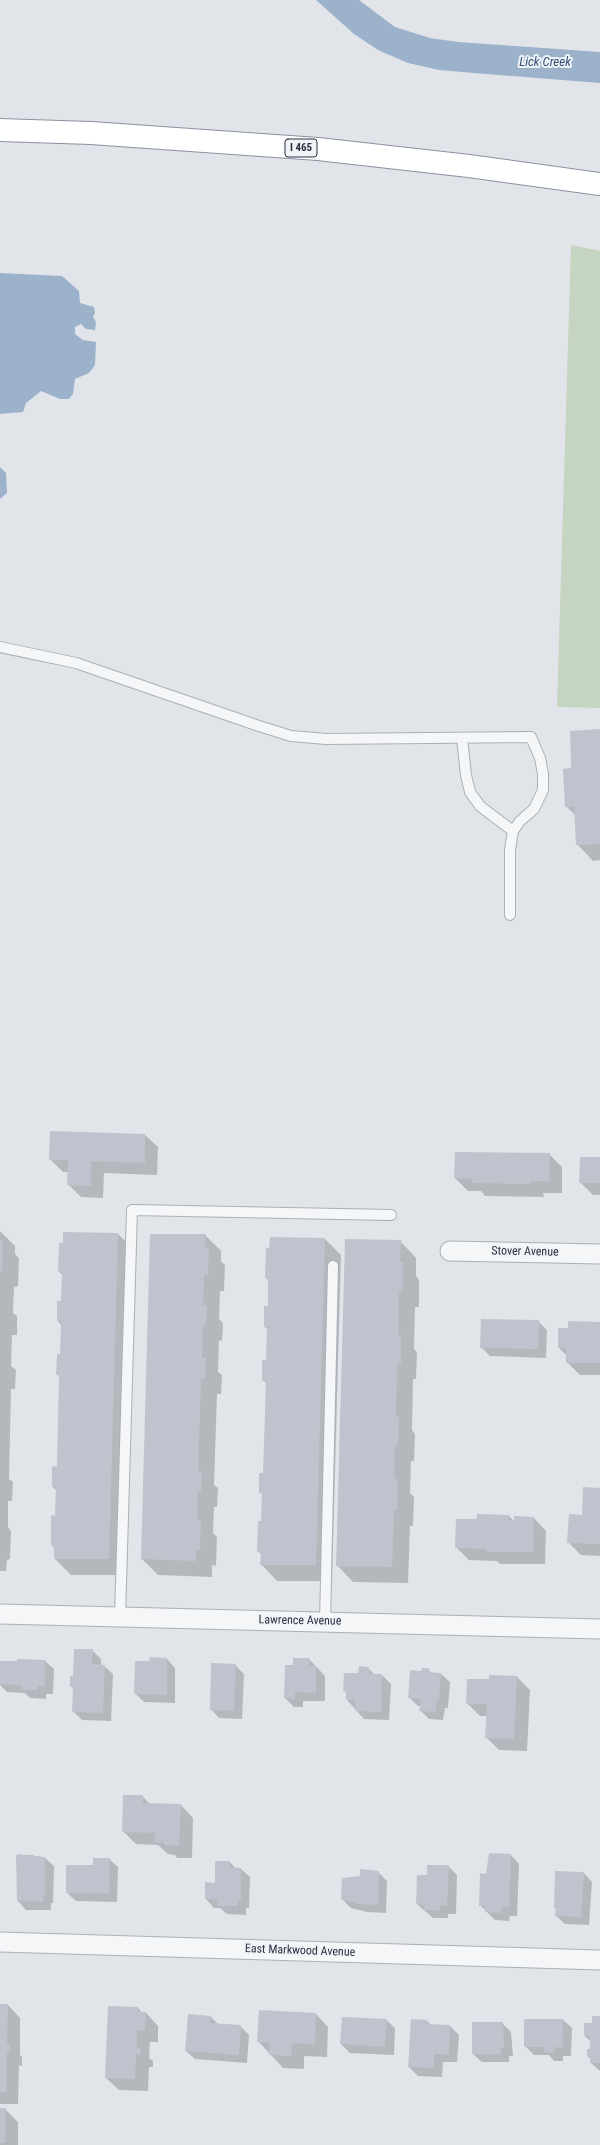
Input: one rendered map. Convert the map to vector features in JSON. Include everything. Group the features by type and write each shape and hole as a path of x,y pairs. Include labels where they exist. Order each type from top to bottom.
{"highway":[{"name":"I 465","path":"0,130 91,134 318,150 469,166 600,184"}],"street":[{"name":"Stover Avenue","path":"450,1251 600,1254"},
{"name":"Lawrence Avenue","path":"0,1614 600,1629"},
{"name":"East Markwood Avenue","path":"0,1942 600,1960"}],"lane":[{"path":"0,647 76,663 291,736 326,739 531,737 540,758 543,774 543,790 534,809 520,821 513,831 510,850 510,915"},
{"path":"462,738 466,775 470,792 480,806 513,831"},
{"path":"120,1617 132,1210 391,1215"},
{"path":"325,1622 333,1266"}],"green space":[{"path":"571,245 600,251 600,708 557,707"}],"water":[{"name":"Lick Creek","path":"316,0 359,0 395,27 430,38 458,42 600,52 600,83 439,70 408,63 378,50 354,34"},
{"path":"0,273 62,276 79,291 80,303 94,307 95,313 93,317 96,322 95,330 86,329 81,324 75,327 75,334 83,340 96,342 95,365 89,373 75,379 73,394 69,399 60,399 41,391 26,403 23,412 0,414"},
{"path":"0,467 6,473 7,493 0,499"}],"building":[{"path":"600,729 600,844 576,845 574,806 565,807 563,769 571,768 570,731"},
{"path":"50,1131 145,1134 145,1163 91,1161 91,1186 67,1185 68,1160 49,1160"},
{"path":"455,1152 550,1153 549,1181 531,1181 531,1184 472,1183 472,1179 454,1178"},
{"path":"580,1157 600,1157 600,1183 579,1183"},
{"path":"63,1232 118,1233 109,1559 54,1559 54,1546 51,1545 51,1515 55,1516 56,1487 52,1487 52,1466 57,1467 59,1375 56,1375 57,1354 60,1354 61,1321 57,1321 57,1301 61,1301 62,1272 58,1272 59,1243 63,1243"},
{"path":"150,1234 206,1234 205,1247 209,1247 208,1275 204,1275 203,1305 207,1306 206,1325 203,1325 202,1358 206,1358 205,1379 201,1378 198,1471 202,1471 201,1491 198,1491 197,1520 201,1520 200,1550 196,1550 196,1561 141,1559"},
{"path":"270,1237 325,1238 316,1565 260,1565 261,1552 257,1552 258,1521 261,1521 262,1493 259,1493 259,1473 263,1473 266,1381 262,1381 262,1360 266,1360 267,1327 264,1327 264,1306 268,1306 268,1278 265,1278 266,1248 269,1248"},
{"path":"345,1239 401,1240 400,1262 403,1262 403,1291 399,1291 398,1335 401,1335 401,1363 397,1363 396,1417 399,1416 398,1445 395,1445 394,1479 398,1479 397,1510 394,1510 392,1567 336,1566"},
{"path":"0,1240 3,1241 2,1271 0,1271"},
{"path":"481,1319 539,1320 538,1349 480,1348"},
{"path":"568,1321 600,1322 600,1363 566,1363 566,1348 558,1348 558,1328 568,1328"},
{"path":"583,1487 600,1488 600,1544 567,1543 569,1514 582,1515"},
{"path":"477,1514 509,1515 509,1520 514,1520 514,1516 534,1517 533,1552 487,1552 487,1549 455,1548 456,1519 477,1519"},
{"path":"74,1649 93,1649 92,1664 105,1665 103,1713 72,1712 73,1687 70,1687 70,1676 73,1676"},
{"path":"150,1657 167,1658 167,1695 134,1694 135,1661 149,1661"},
{"path":"293,1658 309,1658 310,1666 316,1666 316,1693 295,1692 295,1699 284,1698 285,1665 293,1665"},
{"path":"17,1659 45,1660 45,1686 38,1686 38,1690 21,1690 21,1685 0,1684 0,1661 17,1661"},
{"path":"211,1663 236,1664 234,1711 210,1710"},
{"path":"359,1666 369,1667 369,1674 382,1674 381,1712 355,1711 355,1700 346,1700 346,1691 343,1691 344,1673 358,1673"},
{"path":"422,1668 429,1668 428,1672 441,1673 439,1700 437,1700 435,1712 419,1711 421,1699 408,1698 410,1670 421,1671"},
{"path":"489,1675 517,1676 514,1739 485,1738 487,1704 466,1704 467,1679 489,1679"},
{"path":"123,1795 143,1795 143,1803 181,1804 179,1846 164,1845 164,1843 154,1842 155,1833 122,1832"},
{"path":"489,1853 511,1854 509,1907 501,1907 501,1913 485,1912 485,1906 479,1906 480,1873 486,1874"},
{"path":"19,1854 45,1857 45,1895 43,1895 43,1902 17,1901 16,1855"},
{"path":"93,1858 110,1858 109,1894 66,1893 66,1865 93,1865"},
{"path":"215,1861 230,1861 230,1867 241,1868 241,1900 238,1900 238,1906 217,1906 217,1900 205,1899 205,1882 215,1883"},
{"path":"427,1865 449,1865 447,1906 440,1905 440,1910 424,1910 424,1905 416,1904 417,1875 427,1875"},
{"path":"360,1869 379,1871 378,1905 358,1904 341,1899 342,1878 360,1876"},
{"path":"555,1871 584,1872 581,1917 555,1916"},
{"path":"0,2004 8,2004 7,2044 10,2044 9,2053 7,2053 6,2092 0,2092"},
{"path":"108,2006 138,2007 138,2012 146,2012 145,2030 137,2030 137,2048 141,2048 140,2055 136,2054 135,2079 105,2078"},
{"path":"259,2010 316,2013 315,2044 292,2043 291,2056 269,2055 270,2042 257,2042"},
{"path":"188,2014 211,2016 210,2023 241,2025 239,2055 185,2051"},
{"path":"592,2016 600,2016 600,2063 590,2063 590,2056 587,2057 587,2049 590,2049 590,2036 584,2036 584,2023 592,2023"},
{"path":"342,2017 387,2019 385,2047 340,2044"},
{"path":"411,2019 427,2020 427,2024 450,2025 449,2054 434,2054 434,2068 408,2067"},
{"path":"524,2019 563,2019 563,2048 555,2047 554,2053 544,2052 545,2047 524,2047"},
{"path":"472,2022 503,2022 504,2048 501,2048 501,2054 472,2054"},
{"path":"0,2108 6,2108 5,2143 0,2143"}]}
